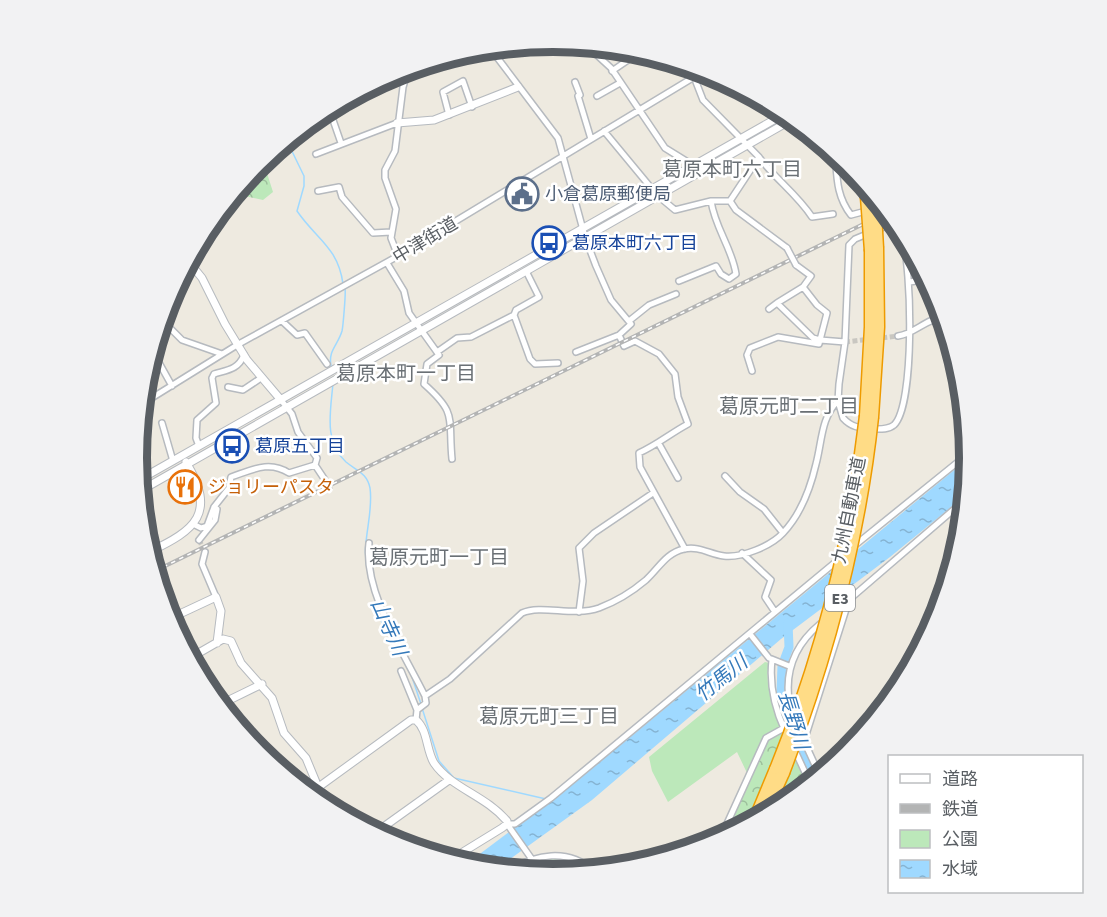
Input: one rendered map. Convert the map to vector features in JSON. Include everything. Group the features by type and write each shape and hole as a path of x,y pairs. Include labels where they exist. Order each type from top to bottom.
{"highway":[{"name":"九州自動車道","path":"769,802 828,612 869,416 874,250 871,206"},
{"name":"九州自動車道","path":"761,807 779,771"}],"street":[{"path":"596,55 612,71 641,110 665,148 686,160 694,174"},
{"path":"496,57 558,138 585,237 611,300 629,321 630,326 619,335 576,352"},
{"path":"612,71 630,60"},
{"name":"中津街道","path":"152,398 237,345 398,256 641,110 691,77"},
{"path":"697,79 696,82 704,100 740,139 749,144 775,176 796,194 812,217 833,214"},
{"path":"398,256 391,232 396,209 385,178 385,170 395,151 397,123 406,80"},
{"path":"449,115 443,92 463,81 472,107"},
{"path":"574,82 580,95 578,96 584,124 591,139"},
{"path":"597,96 620,83"},
{"path":"316,154 397,123 434,120 518,87"},
{"path":"148,475 776,119"},
{"path":"333,120 341,143"},
{"path":"148,486 784,124"},
{"path":"604,131 657,195 675,210 711,201 730,201"},
{"path":"730,201 759,157"},
{"path":"836,166 837,189 851,215 873,208"},
{"path":"318,191 339,187 349,207 373,233 391,232"},
{"path":"679,281 716,266 721,274 729,279 736,274 725,241 714,222 711,201"},
{"path":"730,201 736,210 787,248 796,265 811,276 803,287 769,309"},
{"path":"886,226 855,239 849,245 845,342 838,401 843,418 858,428 885,429 894,425 902,412 906,393 909,335 910,282 906,257"},
{"path":"387,262 404,291 409,313 439,355 427,364 424,384 444,402 451,415 449,427 452,459"},
{"path":"195,270 202,278 237,345 261,378 292,414 298,432 317,458 315,465 325,480"},
{"path":"437,352 457,338 471,337 514,315 516,310 539,297 526,271"},
{"path":"910,282 919,280"},
{"path":"752,371 747,355 750,348 778,337 808,344 819,344 827,313 816,306 803,287"},
{"path":"629,321 649,305 676,294"},
{"path":"777,303 813,338 845,342"},
{"path":"514,315 523,344 535,364 558,363"},
{"path":"898,336 909,335 935,318"},
{"path":"282,321 297,335 306,333 327,364"},
{"path":"169,327 182,340 222,354"},
{"path":"619,335 624,346 635,341 659,354 675,374 678,397 688,424 668,435 658,444 639,453 640,467 685,549"},
{"path":"199,446 196,438 197,420 216,403 212,378 214,374 229,371 236,366 244,355"},
{"path":"159,362 172,386"},
{"path":"228,387 243,390 261,378"},
{"path":"425,696 450,679 522,613 530,609 579,612 599,608 632,591 671,553 702,548 724,556 742,553 764,546 783,533 805,502 826,417 838,401"},
{"path":"162,423 173,461"},
{"path":"658,444 678,478"},
{"path":"157,548 178,538 193,524 200,506 199,486 182,456"},
{"path":"461,854 515,824 545,803 960,460"},
{"path":"193,524 201,528 207,526 214,507 229,488 231,477 266,465 278,466 289,473 315,465"},
{"path":"725,476 740,492 764,509 783,533"},
{"path":"579,612 583,581 579,548 594,533 653,493"},
{"path":"199,540 215,520 217,509 214,507"},
{"path":"816,768 803,739 846,603 956,507"},
{"path":"369,543 367,558 387,625 425,696 426,703 417,710"},
{"path":"205,552 202,564 221,611 217,643"},
{"path":"742,553 771,580 765,597 775,612"},
{"path":"178,615 216,597"},
{"path":"792,715 788,700 788,666 805,636 820,624"},
{"path":"750,635 767,655 788,666"},
{"path":"198,654 223,639 231,641 245,669 262,684 272,698 284,733 306,758 322,792"},
{"path":"726,826 766,738 784,730 774,700 775,661"},
{"path":"401,671 417,710 416,720"},
{"path":"227,701 262,684"},
{"path":"788,700 814,709"},
{"path":"318,787 384,737 411,720 416,720"},
{"path":"416,720 422,726 433,762 449,780 480,796 504,818 531,858"},
{"path":"796,753 807,776"},
{"path":"383,827 449,780"},
{"path":"520,863 531,858 553,854 568,857 581,864"}],"green space":[{"path":"266,171 273,192 263,200 244,196"},
{"path":"765,662 769,663 768,687 781,726 765,736 748,775 737,752 668,802 652,771 649,757"},
{"path":"784,731 750,813 729,825 767,739"},
{"path":"795,754 805,777 778,797"},
{"path":"548,857 580,864 580,864 530,864"}],"water":[{"name":"竹馬川","path":"960,465 957,502 890,557 781,639 592,800 506,862 475,857 577,781"}],"waterway":[{"name":"山寺川","path":"291,149 304,176 304,186 297,211 331,252 343,284"},
{"name":"山寺川","path":"331,366 332,352 342,331 345,289"},
{"name":"山寺川","path":"333,383 330,425 334,445 346,462 364,476 370,488 366,540 368,571"},
{"name":"山寺川","path":"377,605 379,617 409,670"},
{"name":"長野川","path":"788,623 789,647 782,666 781,691 792,727 812,772"},
{"name":"山寺川","path":"412,677 421,704"},
{"name":"山寺川","path":"422,708 439,761 454,778 546,799"}],"tunnel":[{"path":"845,342 898,336"},
{"path":"325,480 331,490"},
{"path":"199,540 205,552"}],"railway":[{"path":"162,568 880,216"}],"place":[{"name":"小倉葛原郵便局","path":"522,194"},
{"name":"葛原本町六丁目","path":"549,243"},
{"name":"葛原五丁目","path":"232,446"},
{"name":"ジョリーパスタ","path":"185,487"}],"district":[{"name":"葛原本町六丁目","path":"732,169"},
{"name":"葛原本町一丁目","path":"406,373"},
{"name":"葛原元町二丁目","path":"789,406"},
{"name":"葛原元町一丁目","path":"439,557"},
{"name":"葛原元町三丁目","path":"549,716"}]}
